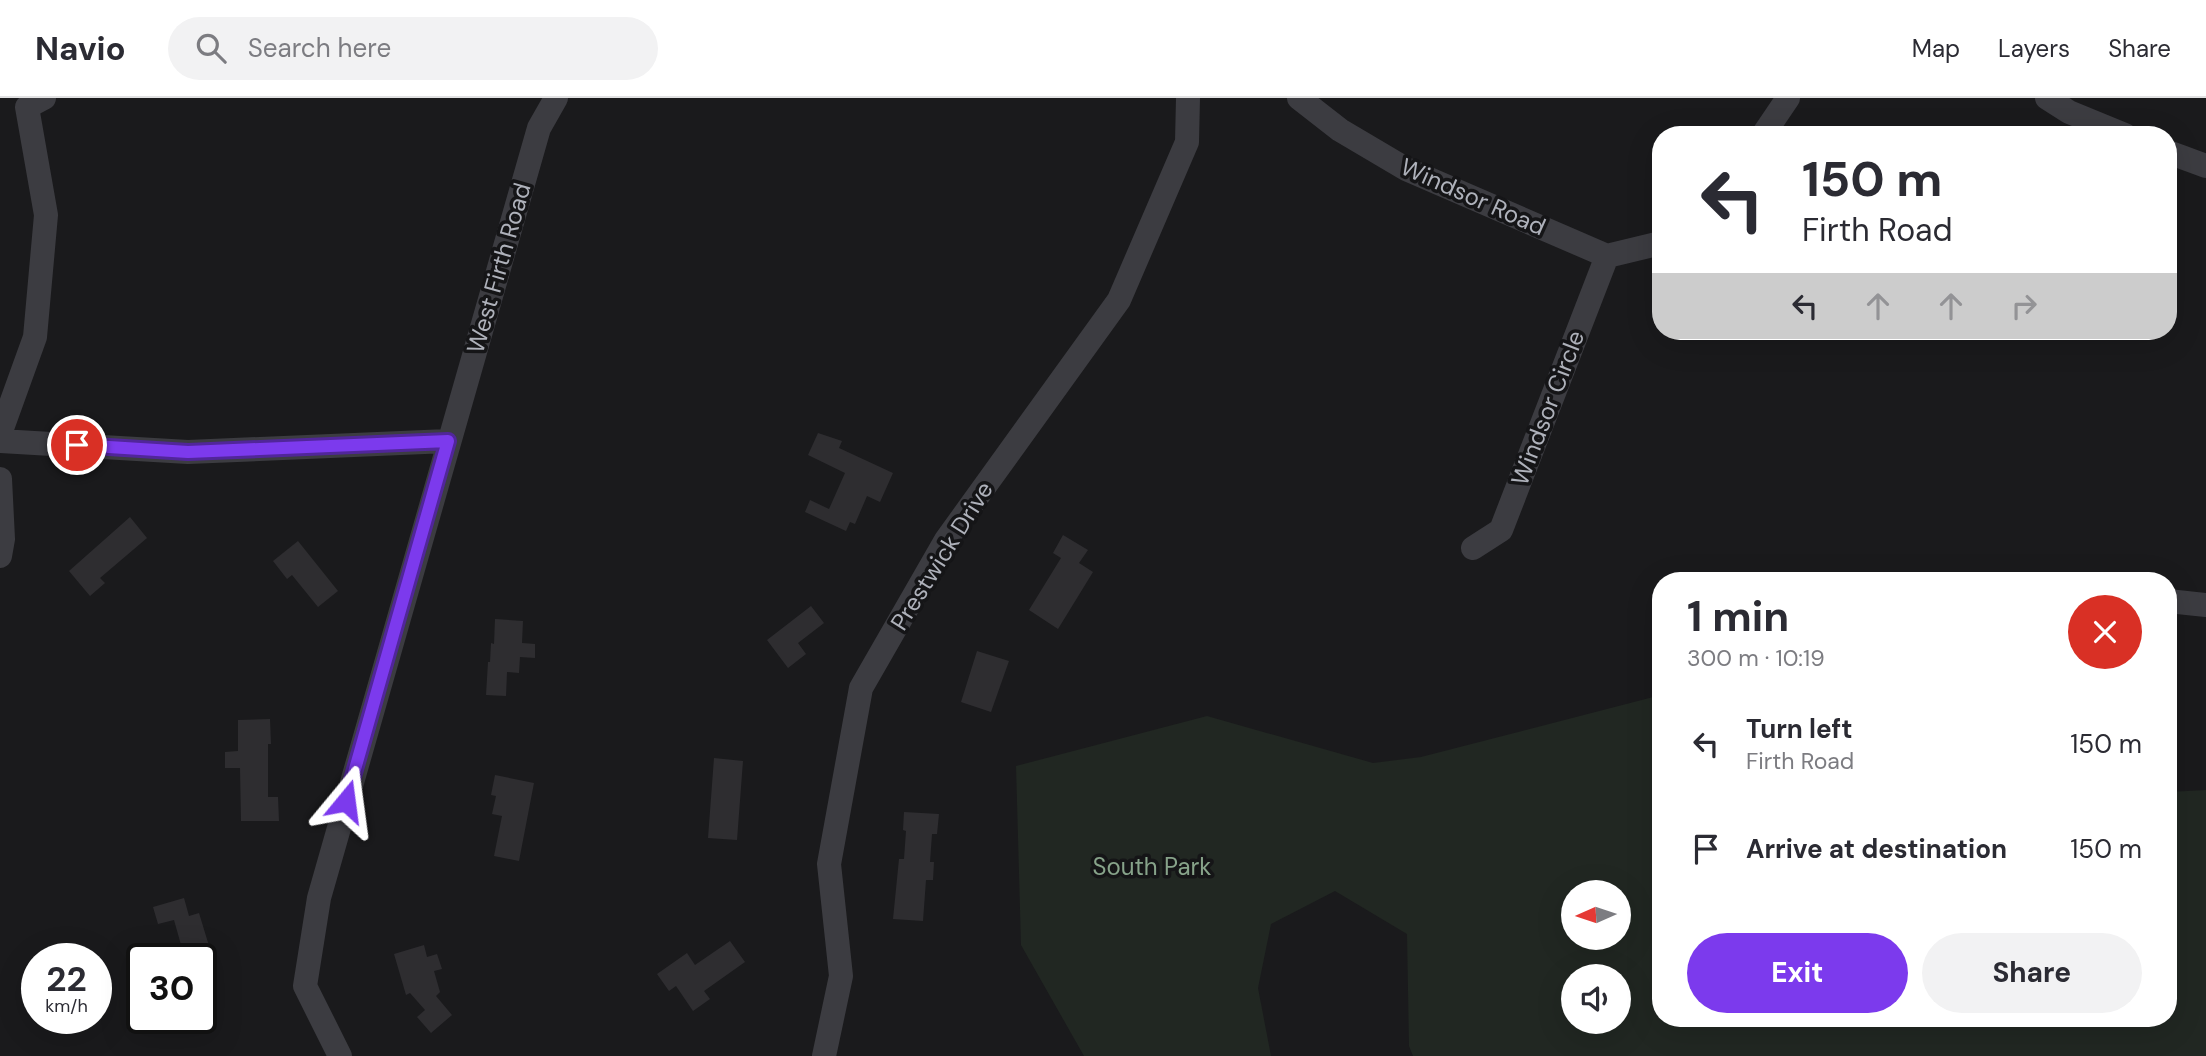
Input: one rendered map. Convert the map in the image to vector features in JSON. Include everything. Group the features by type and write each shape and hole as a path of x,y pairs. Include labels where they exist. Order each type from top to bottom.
{"street":[{"name":"West Firth Road","path":"448,441 539,128 556,98"},
{"name":"Prestwick Drive","path":"824,1056 841,976 829,864 861,688 946,540 1119,300 1187,142 1188,98"},
{"name":"Windsor Road","path":"1298,98 1340,130 1406,169 1607,256"},
{"path":"1769,126 1788,98"},
{"path":"2047,98 2069,112 2103,126"},
{"path":"0,435 36,337 46,215 31,101"},
{"path":"2177,155 2206,166"},
{"path":"1607,256 1652,245"},
{"name":"Windsor Circle","path":"1473,548 1501,530 1607,256"},
{"path":"0,441 188,452 448,441 319,898 305,986 340,1056"},
{"path":"0,479 4,538 0,556"},
{"path":"2177,602 2206,605"}],"green space":[{"name":"South Park","path":"1652,697 1652,1027 2177,1027 2177,792 2206,790 2206,1056 1413,1056 1409,1046 1407,934 1335,891 1271,924 1258,988 1271,1056 1084,1056 1021,945 1016,766 1207,716 1373,763 1421,757"}],"building":[{"path":"818,433 842,441 839,448 893,473 880,502 867,496 855,524 850,522 846,531 805,512 810,500 829,509 845,473 808,455"},
{"path":"130,517 147,538 100,578 105,583 90,596 69,571"},
{"path":"1063,535 1088,550 1079,563 1093,572 1058,629 1029,610 1061,558 1053,553"},
{"path":"298,541 338,591 318,607 292,575 287,579 273,561"},
{"path":"811,606 824,623 798,643 806,654 788,668 767,640"},
{"path":"495,619 523,621 522,643 535,644 535,658 520,657 519,673 507,672 506,696 486,695"},
{"path":"977,651 1009,661 991,712 961,702"},
{"path":"270,719 268,797 278,797 279,821 241,821 240,768 225,768 225,752 238,751 238,720"},
{"path":"714,758 743,761 737,840 708,838"},
{"path":"495,775 534,783 519,861 494,856 502,816 492,814 496,796 491,795"},
{"path":"904,812 939,814 937,834 932,834 930,862 934,862 933,880 926,880 923,921 893,919 899,859 904,859"},
{"path":"184,898 189,916 199,913 208,943 180,943 174,920 158,924 153,907"},
{"path":"730,941 745,962 704,991 710,999 693,1011 676,986 669,991 657,974 687,953 695,965"},
{"path":"424,945 427,957 437,954 442,969 434,971 440,992 436,996 452,1015 431,1033 417,1017 425,1010 410,993 406,995 394,954"}],"route":[{"path":"77,445 188,452 448,441 346,801"}]}
